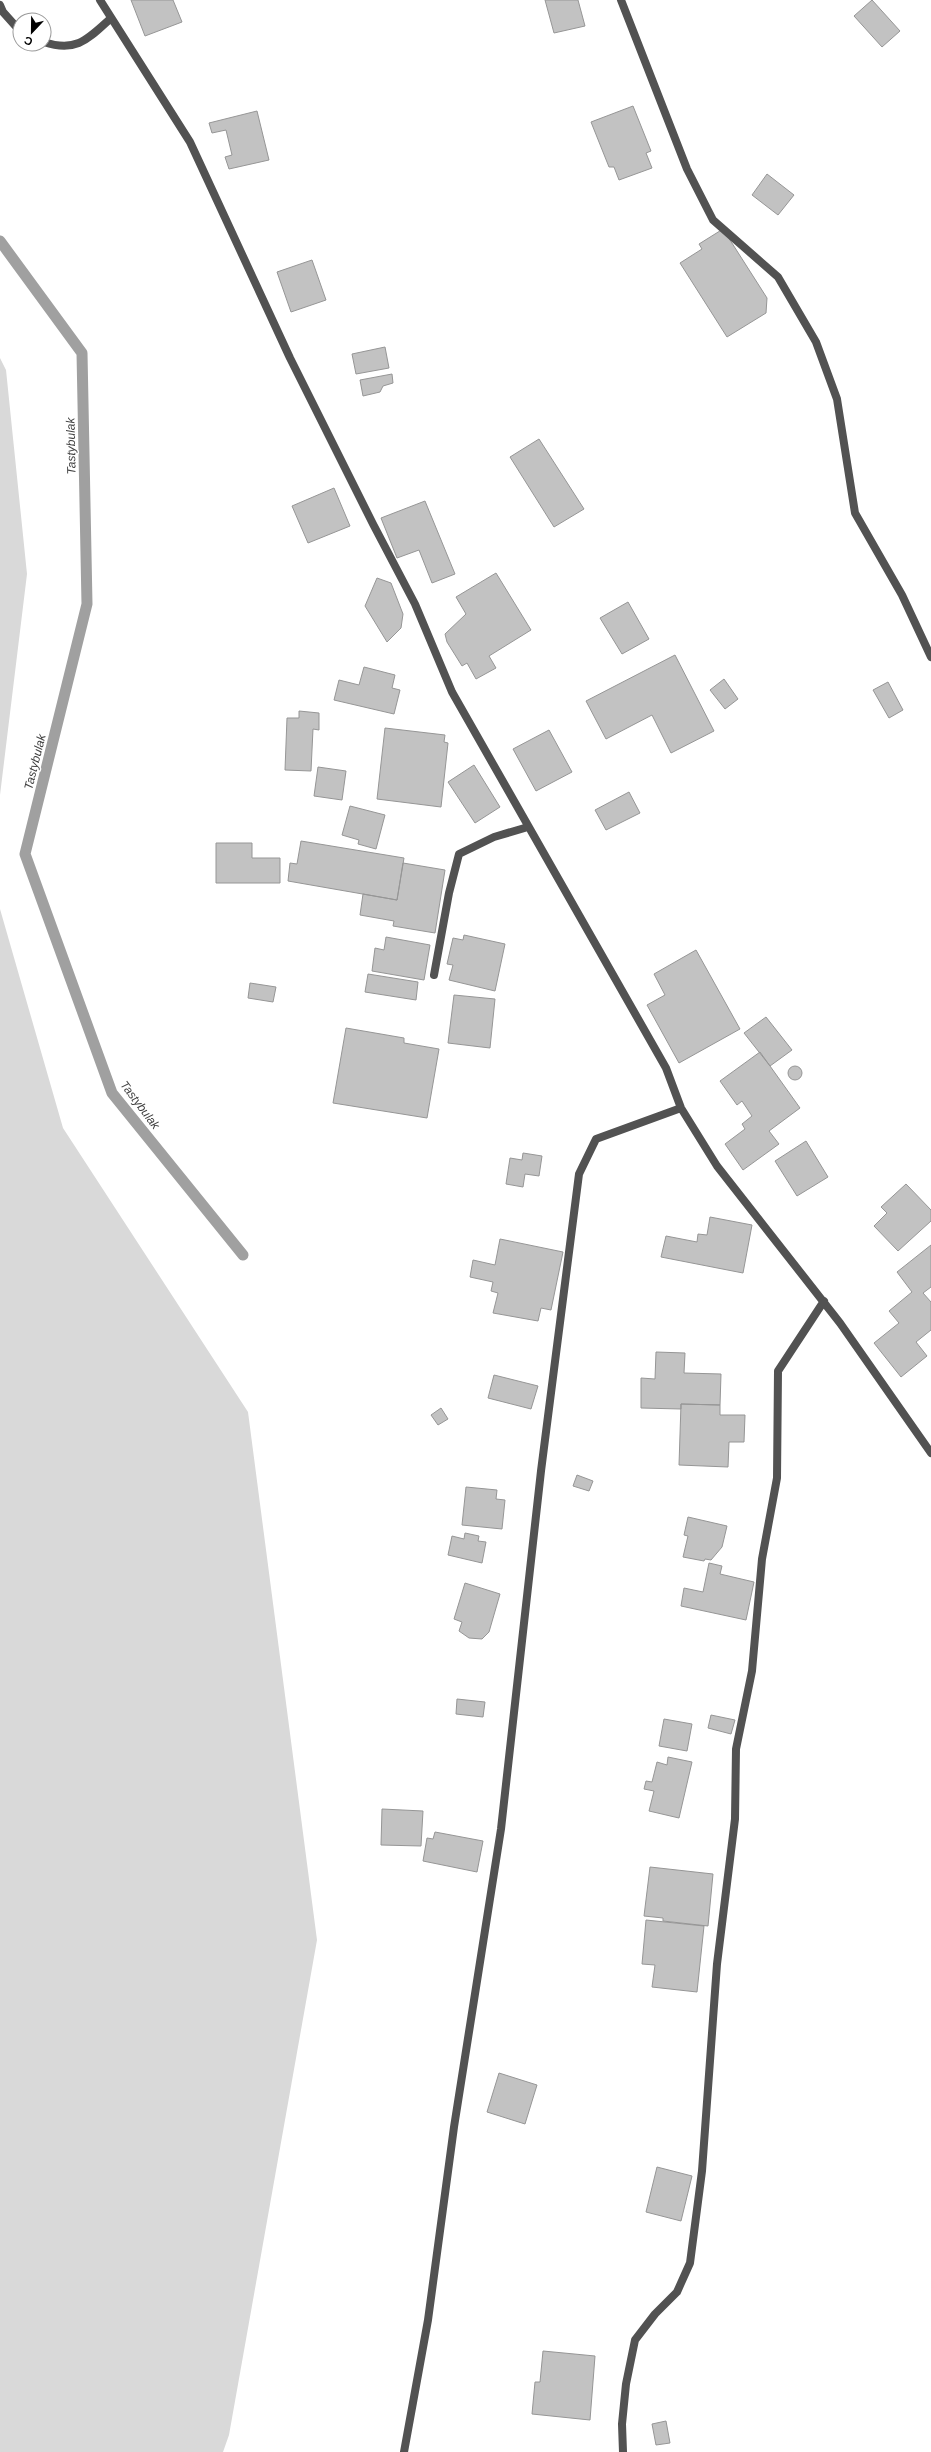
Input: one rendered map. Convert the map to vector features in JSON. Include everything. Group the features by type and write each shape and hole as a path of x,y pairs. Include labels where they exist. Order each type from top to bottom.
{"street":[{"path":"100,0 110,19 190,142 290,358 373,524 415,604 452,692 666,1068 681,1108 717,1166 824,1301 931,1454"},
{"path":"621,0 687,169 713,220 778,277 816,342 837,399 855,513 902,595 931,657"},
{"path":"1,9 12,22"},
{"path":"52,45 59,48 87,41 110,19"},
{"path":"434,975 449,893 460,854 494,837 528,827"},
{"path":"404,2452 428,2320 454,2127 501,1829 540,1479 579,1174 596,1139 681,1108"},
{"path":"623,2452 622,2424 626,2384 635,2340 655,2314 677,2292 690,2263 702,2170 717,1964 735,1819 736,1749 752,1671 763,1552 777,1478 778,1371 824,1301"}],"shaded area":[{"path":"0,358 6,370 27,574 0,795"},
{"path":"0,909 63,1128 248,1412 317,1940 229,2435 223,2452 0,2452"}],"building":[{"path":"131,0 173,0 182,22 145,36"},
{"path":"545,0 578,0 585,26 554,33"},
{"path":"872,0 900,31 882,47 854,16"},
{"path":"633,106 651,151 646,153 652,168 619,180 614,167 609,167 591,122"},
{"path":"257,111 269,160 229,169 225,157 232,155 226,130 212,133 209,123"},
{"path":"767,174 794,195 778,215 752,195"},
{"path":"723,229 767,298 766,313 727,337 680,263 702,249 699,244"},
{"path":"312,260 326,300 291,312 277,272"},
{"path":"385,347 389,368 356,374 352,354"},
{"path":"392,374 393,383 383,386 380,392 363,396 360,380"},
{"path":"539,439 584,509 554,527 510,457"},
{"path":"334,488 350,526 308,543 292,506"},
{"path":"425,501 455,574 432,583 419,550 397,558 381,518"},
{"path":"496,573 531,630 489,656 496,668 476,679 467,663 462,666 447,642 445,634 466,614 456,597"},
{"path":"377,578 391,583 403,614 401,628 387,642 365,606"},
{"path":"628,602 649,639 622,654 600,618"},
{"path":"675,655 714,731 671,753 652,715 606,739 586,701"},
{"path":"364,667 395,675 392,688 400,690 394,714 334,700 339,680 359,685"},
{"path":"724,679 738,699 725,709 710,690"},
{"path":"888,682 903,710 889,718 873,690"},
{"path":"299,711 319,713 319,730 313,729 311,771 285,770 287,718 299,718"},
{"path":"385,728 445,735 444,742 448,743 441,807 377,799"},
{"path":"549,730 572,772 536,791 513,749"},
{"path":"474,765 500,807 475,823 448,782"},
{"path":"318,767 346,771 342,800 314,796"},
{"path":"629,792 640,813 606,830 595,810"},
{"path":"350,806 385,815 376,849 358,844 359,840 342,835"},
{"path":"301,841 404,858 397,900 288,881 290,863 297,864"},
{"path":"216,843 252,843 252,858 280,858 280,883 216,883"},
{"path":"403,863 445,870 435,933 393,926 394,921 360,915 363,894 397,900"},
{"path":"464,935 505,944 495,991 449,980 453,965 447,964 453,938 463,940"},
{"path":"386,937 430,945 424,980 372,971 375,948 384,950"},
{"path":"696,950 740,1029 679,1063 647,1005 665,995 654,974"},
{"path":"368,974 418,982 416,1000 365,992"},
{"path":"250,983 276,987 273,1002 248,998"},
{"path":"454,995 495,999 490,1048 448,1043"},
{"path":"766,1017 792,1050 770,1066 744,1033"},
{"path":"346,1028 404,1038 404,1043 439,1049 427,1118 333,1103"},
{"path":"760,1052 800,1108 769,1131 779,1144 743,1170 725,1144 745,1129 742,1124 752,1116 742,1101 737,1105 720,1081"},
{"path":"795,1066 800,1068 802,1073 800,1078 795,1080 790,1078 788,1073 790,1068"},
{"path":"806,1141 828,1177 797,1196 775,1161"},
{"path":"523,1153 542,1156 539,1176 525,1174 523,1187 506,1184 510,1158 522,1160"},
{"path":"906,1184 931,1210 931,1221 898,1251 874,1226 887,1213 881,1207"},
{"path":"710,1217 752,1225 743,1273 661,1257 666,1236 697,1242 698,1234 707,1235"},
{"path":"500,1239 563,1252 551,1310 541,1308 538,1321 493,1313 498,1293 491,1291 493,1282 470,1277 473,1260 495,1265"},
{"path":"931,1245 931,1287 923,1293 931,1302 931,1330 916,1342 927,1356 901,1377 874,1343 899,1323 889,1311 912,1292 897,1272"},
{"path":"656,1352 685,1353 684,1373 721,1374 720,1405 681,1404 681,1409 641,1408 641,1378 655,1379"},
{"path":"494,1375 538,1386 531,1409 488,1398"},
{"path":"681,1404 720,1405 720,1415 745,1415 744,1442 729,1442 728,1467 679,1465"},
{"path":"441,1408 448,1419 438,1425 431,1415"},
{"path":"577,1475 593,1481 589,1491 573,1486"},
{"path":"466,1487 497,1490 496,1499 505,1500 502,1529 462,1525"},
{"path":"688,1517 727,1526 722,1547 711,1560 705,1559 704,1561 683,1557 688,1536 684,1535"},
{"path":"465,1533 479,1536 478,1541 486,1542 482,1563 448,1555 452,1536 464,1539"},
{"path":"709,1563 722,1566 720,1574 754,1582 746,1620 681,1606 684,1588 703,1592"},
{"path":"465,1583 500,1594 489,1632 482,1639 469,1638 459,1631 462,1622 454,1619"},
{"path":"457,1699 485,1702 483,1717 456,1714"},
{"path":"711,1715 735,1720 731,1734 708,1728"},
{"path":"664,1719 692,1724 687,1751 659,1746"},
{"path":"668,1757 692,1762 679,1818 649,1811 654,1791 644,1789 646,1781 652,1782 657,1762 667,1765"},
{"path":"382,1809 423,1811 421,1846 381,1845"},
{"path":"435,1832 483,1841 477,1872 423,1861 427,1838 433,1839"},
{"path":"650,1867 713,1874 708,1926 663,1921 663,1918 644,1916"},
{"path":"646,1920 704,1926 697,1992 652,1987 655,1965 642,1964"},
{"path":"499,2073 537,2085 525,2124 487,2112"},
{"path":"657,2167 692,2176 681,2221 646,2212"},
{"path":"543,2351 595,2356 590,2420 532,2414 535,2382 540,2382"},
{"path":"666,2421 670,2443 656,2445 652,2424"}],"waterway":[{"name":"Tastybulak","path":"0,241 82,353 87,604 25,854 112,1093 243,1255"}]}
